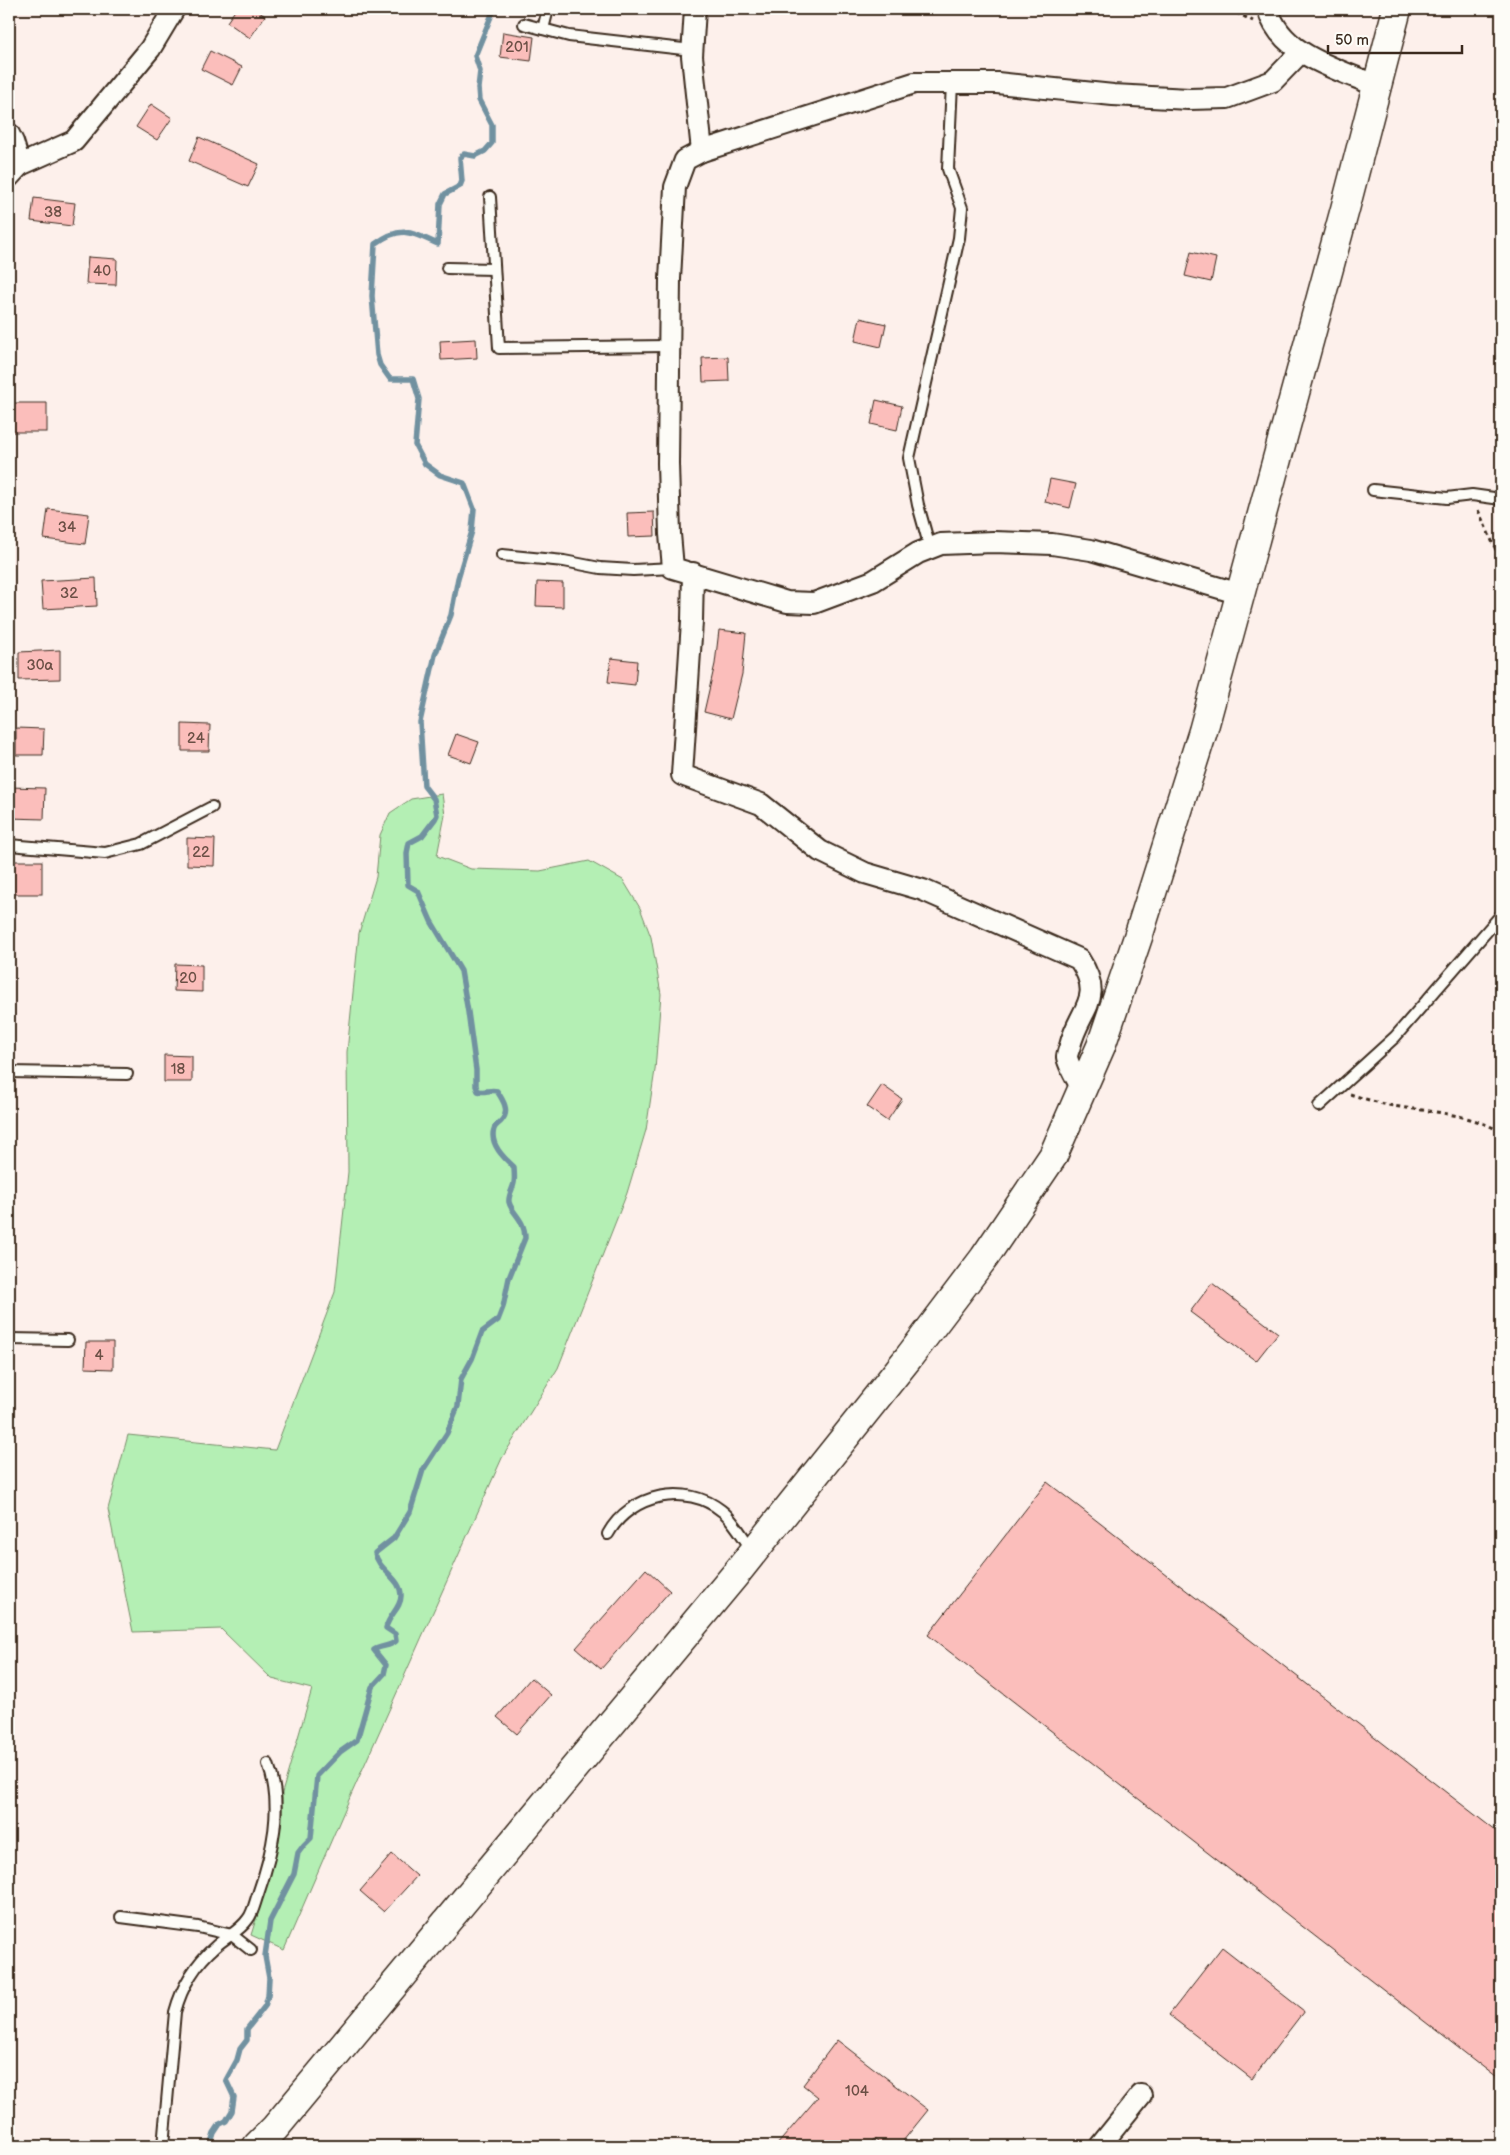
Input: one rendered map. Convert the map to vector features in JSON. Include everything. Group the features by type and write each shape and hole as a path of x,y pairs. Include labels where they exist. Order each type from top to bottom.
{"street":[{"path":"9,134 13,142 14,171 74,141 150,49 174,9"},
{"path":"695,9 692,50 702,151"},
{"path":"1268,9 1280,35 1301,52 1377,86"},
{"path":"257,2146 276,2128 753,1551 909,1357 984,1258 1052,1156 1100,1046 1139,934 1203,731 1343,219 1396,9"},
{"path":"1240,594 1091,550 1052,544 993,542 941,544 918,553 873,581 814,602 787,602 674,568 670,534 668,463 668,346 675,187 685,160 702,151 914,83 997,83 1113,95 1189,99 1227,98 1273,81 1301,52"},
{"path":"693,573 692,621 682,775 761,804 820,851 865,873 923,890 1079,959 1087,972 1091,991 1088,1008 1073,1034 1067,1058 1082,1089"},
{"path":"1100,2146 1141,2095"}],"lane":[{"path":"543,29 548,9"},
{"path":"524,24 569,36 692,50"},
{"path":"930,548 918,505 909,458 959,238 962,208 948,169 952,83"},
{"path":"490,198 499,348 668,346"},
{"path":"447,268 494,269"},
{"path":"1373,490 1448,498 1472,495 1501,499"},
{"path":"502,554 564,561 600,568 633,570 674,568"},
{"path":"9,845 105,853 141,844 212,807"},
{"path":"1320,1106 1395,1037 1501,916"},
{"path":"9,1072 127,1074"},
{"path":"9,1339 68,1340"},
{"path":"608,1534 612,1527 632,1508 655,1496 681,1495 702,1498 723,1512 753,1551"},
{"path":"163,2146 175,2012 180,1993 195,1967 217,1945 232,1935 249,1919 265,1874 275,1824 274,1796 268,1764"},
{"path":"121,1917 198,1927 232,1935 251,1950"}],"path":[{"path":"1472,495 1490,540 1501,561"},
{"path":"1336,1091 1387,1105 1463,1117 1486,1123 1501,1132"}],"green space":[{"path":"442,794 445,815 437,856 471,869 540,871 589,861 623,880 640,908 651,937 661,994 655,1070 646,1130 627,1193 558,1368 502,1458 351,1795 284,1950 251,1935 274,1862 282,1822 282,1793 312,1689 272,1679 221,1629 133,1632 108,1509 128,1435 275,1450 335,1292 348,1172 347,1052 359,933 376,877 380,835 390,813 411,799"}],"building":[{"path":"236,9 255,9 265,16 250,38 227,22"},
{"path":"503,32 534,37 531,61 500,57"},
{"path":"210,51 242,67 233,85 201,69"},
{"path":"151,104 172,118 157,140 136,127"},
{"path":"199,137 259,164 248,187 189,161"},
{"path":"34,198 75,203 72,226 31,221"},
{"path":"1191,252 1216,258 1211,282 1185,276"},
{"path":"88,257 117,259 116,285 86,284"},
{"path":"860,318 886,324 881,347 855,341"},
{"path":"476,339 477,358 441,360 440,341"},
{"path":"728,357 729,381 703,382 702,358"},
{"path":"876,400 902,406 897,430 871,424"},
{"path":"9,403 47,403 47,432 9,432"},
{"path":"1050,479 1076,484 1070,508 1045,502"},
{"path":"48,509 89,514 85,544 44,539"},
{"path":"654,512 655,536 628,537 627,513"},
{"path":"96,578 97,606 43,609 41,581"},
{"path":"537,582 563,583 563,607 536,606"},
{"path":"719,630 746,633 742,674 731,719 704,712 715,664"},
{"path":"60,650 60,679 19,680 19,652"},
{"path":"611,658 637,661 635,685 608,682"},
{"path":"182,724 210,725 209,751 182,751"},
{"path":"16,728 44,729 43,755 16,755"},
{"path":"456,734 479,742 471,763 448,755"},
{"path":"9,787 45,788 44,819 9,818"},
{"path":"187,838 215,839 214,866 187,865"},
{"path":"9,861 42,861 42,894 9,894"},
{"path":"175,964 202,965 202,992 174,991"},
{"path":"164,1055 192,1056 192,1082 164,1082"},
{"path":"882,1085 902,1099 887,1121 867,1107"},
{"path":"1212,1283 1278,1333 1256,1361 1190,1312"},
{"path":"86,1342 113,1342 113,1369 85,1368"},
{"path":"1047,1482 1501,1835 1501,2081 928,1635"},
{"path":"646,1569 670,1591 601,1669 576,1648"},
{"path":"531,1678 551,1695 517,1734 497,1717"},
{"path":"392,1854 417,1876 384,1912 360,1891"},
{"path":"1222,1947 1304,2011 1252,2079 1169,2015"},
{"path":"837,2040 928,2110 899,2146 883,2146 874,2139 868,2146 776,2146 818,2097 803,2085"}],"waterway":[{"path":"210,2146 214,2133 220,2124 226,2121 232,2111 234,2097 226,2080 237,2060 240,2049 247,2040 247,2029 265,2006 268,1996 269,1978 265,1956 270,1921 294,1874 298,1853 311,1838 317,1776 340,1752 357,1740 372,1687 384,1674 386,1665 374,1650 396,1641 395,1634 386,1628 399,1604 400,1590 398,1584 380,1564 375,1553 394,1538 410,1512 423,1470 447,1433 458,1406 461,1379 472,1359 482,1332 498,1320 503,1307 509,1278 525,1238 521,1221 509,1202 514,1181 514,1167 498,1150 493,1135 495,1126 504,1117 506,1109 497,1091 478,1091 476,1086 476,1070 461,971 431,921 418,891 408,885 407,853 409,843 422,836 437,815 434,799 424,786 420,722 435,655 451,615 458,578 472,531 474,509 464,483 440,475 425,464 415,445 419,399 413,379 390,379 380,365 377,355 372,296 375,244 399,232 420,236 438,244 440,204 445,194 460,186 462,181 460,158 464,154 475,156 485,151 492,143 492,125 479,100 480,71 475,56 494,9"}]}
